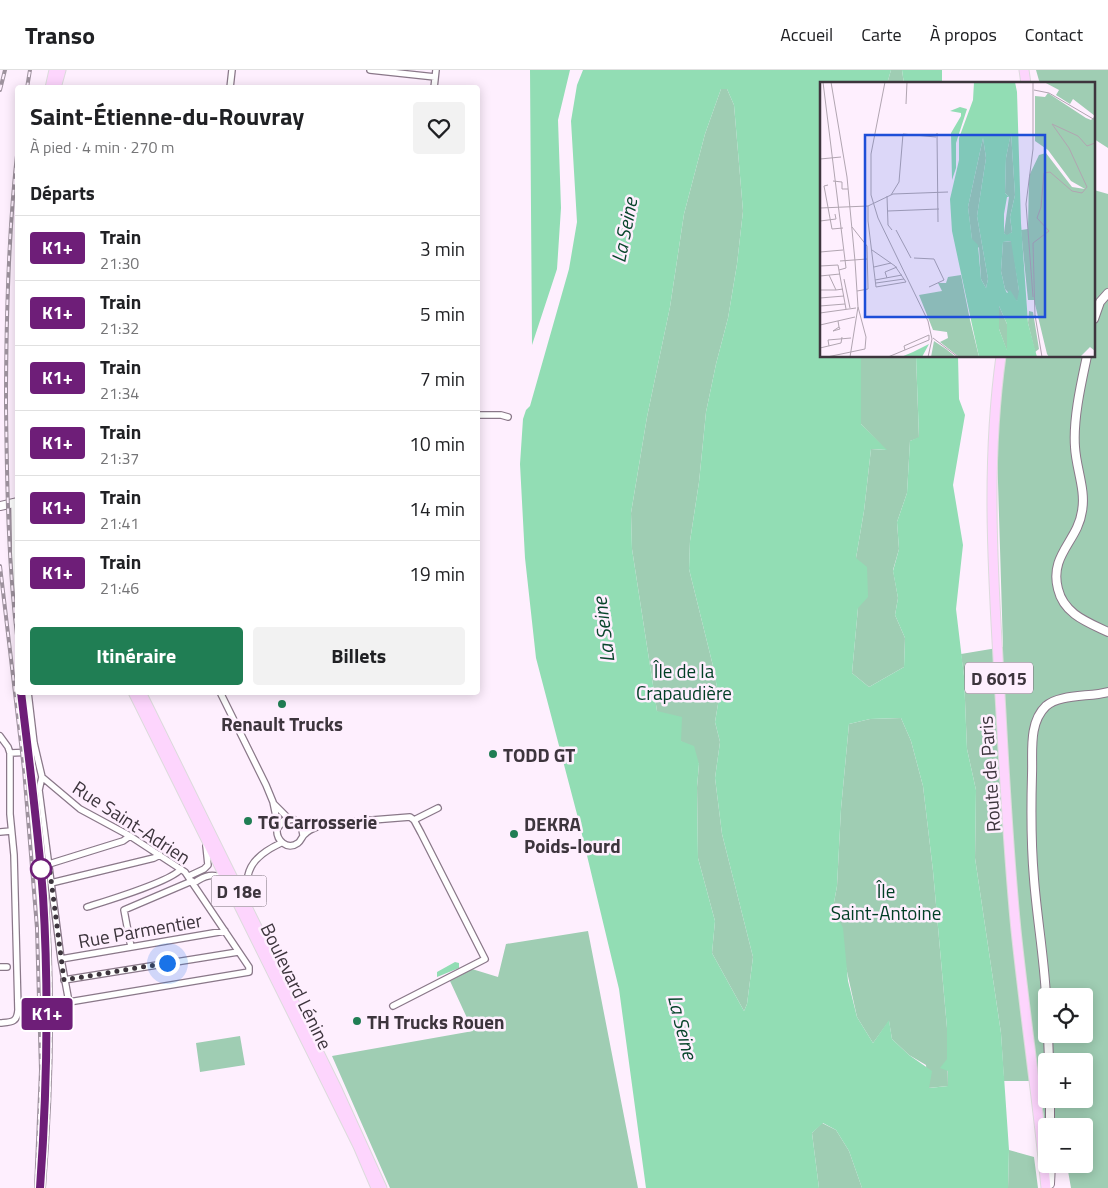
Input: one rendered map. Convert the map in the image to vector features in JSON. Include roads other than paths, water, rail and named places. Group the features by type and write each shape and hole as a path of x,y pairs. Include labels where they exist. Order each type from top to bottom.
{"main road":[{"path":"51,85 54,70"},
{"path":"57,85 60,70"},
{"path":"1096,313 1100,302 1108,293"},
{"name":"Route de Paris","path":"1002,358 994,428 992,484 997,640 1016,927 1046,1186"},
{"path":"1087,358 1075,430 1075,446 1083,500 1082,513 1078,526 1060,557 1056,579 1065,606 1078,618 1108,632"},
{"path":"0,506 15,503"},
{"path":"1045,988 1034,878 1031,817 1033,732 1039,716 1051,702 1058,699 1108,692"},
{"name":"Boulevard Lénine","path":"134,695 358,1146 376,1188"},
{"name":"Boulevard Lénine","path":"142,695 366,1150 382,1188"},
{"path":"1046,1186 1050,1184 1051,1173"}],"street":[{"path":"230,85 232,70"},
{"path":"370,70 436,77"},
{"path":"435,85 436,70"},
{"path":"480,415 501,415 508,418"},
{"path":"28,695 36,752 42,777 40,790 64,980 238,952"},
{"path":"221,695 273,802 278,826 277,837 281,843 288,846 300,841 303,834 300,823"},
{"path":"0,736 10,753 18,1010 18,1017 15,1020 0,1023"},
{"path":"10,753 36,752"},
{"name":"Rue Saint-Adrien","path":"42,777 80,809 130,836 181,869 192,880 250,971 69,1002 64,980"},
{"path":"273,802 289,819"},
{"path":"414,820 438,808"},
{"path":"278,826 283,821 289,819 300,823 322,824 406,817 414,820 486,959 393,1006"},
{"path":"303,834 322,824"},
{"path":"0,832 12,831"},
{"path":"49,864 123,841 130,836"},
{"path":"192,880 208,865 204,837"},
{"path":"251,915 246,888 249,869 258,856 281,843"},
{"path":"51,883 160,855"},
{"path":"87,907 173,876 181,869"},
{"path":"131,947 124,910 192,880 213,874 226,879"},
{"name":"Rue Parmentier","path":"61,959 225,930"}],"water":[{"path":"530,70 570,70 558,120 561,208 557,269 532,345"},
{"name":"La Seine","path":"583,70 891,70 888,82 820,82 820,358 861,358 861,424 887,450 871,449 864,511 856,558 867,567 868,597 858,608 852,673 869,687 904,667 905,638 895,615 898,598 893,571 899,549 897,522 907,493 910,441 919,437 916,358 958,358 959,399 965,415 953,485 963,545 956,609 964,676 967,749 976,790 975,858 1001,1033 1009,1150 1008,1188 862,1188 849,1151 836,1130 823,1123 812,1133 819,1188 646,1188 619,989 578,818 536,658 525,558 520,464 523,419 526,410 530,406 569,269 577,222 571,121 577,85","holes":["721,89 727,89 734,105 743,211 728,318 706,412 699,482 690,541 689,569 719,698 715,722 720,742 715,778 722,834 753,957 747,1004 744,1011 712,953 715,921 698,858 697,787 699,764 694,746 681,741 682,717 657,711 632,549 631,513 647,417 670,307 684,214 705,134","901,718 911,741 923,786 933,871 947,1028 947,1059 940,1068 948,1071 948,1086 929,1088 932,1071 909,1055 892,1039 889,1020 873,1043 857,1017 848,981 843,928 833,908 837,886 841,809 849,724 870,719"]},
{"path":"902,70 942,70 942,82 904,82"},
{"path":"455,962 459,963 459,968 437,977 437,972"}],"railway":[{"path":"0,90 5,70"},
{"path":"28,85 30,70"},
{"path":"15,178 8,276 6,341 8,495 10,555 15,614"},
{"path":"0,566 15,693"},
{"path":"15,695 24,769 37,928 41,1070 36,1188"},
{"path":"23,695 39,812 49,923 51,998 50,1075 44,1188"}],"train":[{"name":"K1+","path":"21,695 43,897 47,1012 45,1121 40,1188"}],"place":[{"name":"Renault Trucks","path":"282,704"},
{"name":"TODD GT","path":"493,754"},
{"name":"TG Carrosserie","path":"248,821"},
{"name":"DEKRA Poids-lourd","path":"514,834"},
{"name":"TH Trucks Rouen","path":"357,1021"}],"park label":[{"name":"Île de la Crapaudière","path":"684,681"},
{"name":"Île Saint-Antoine","path":"886,901"}]}
